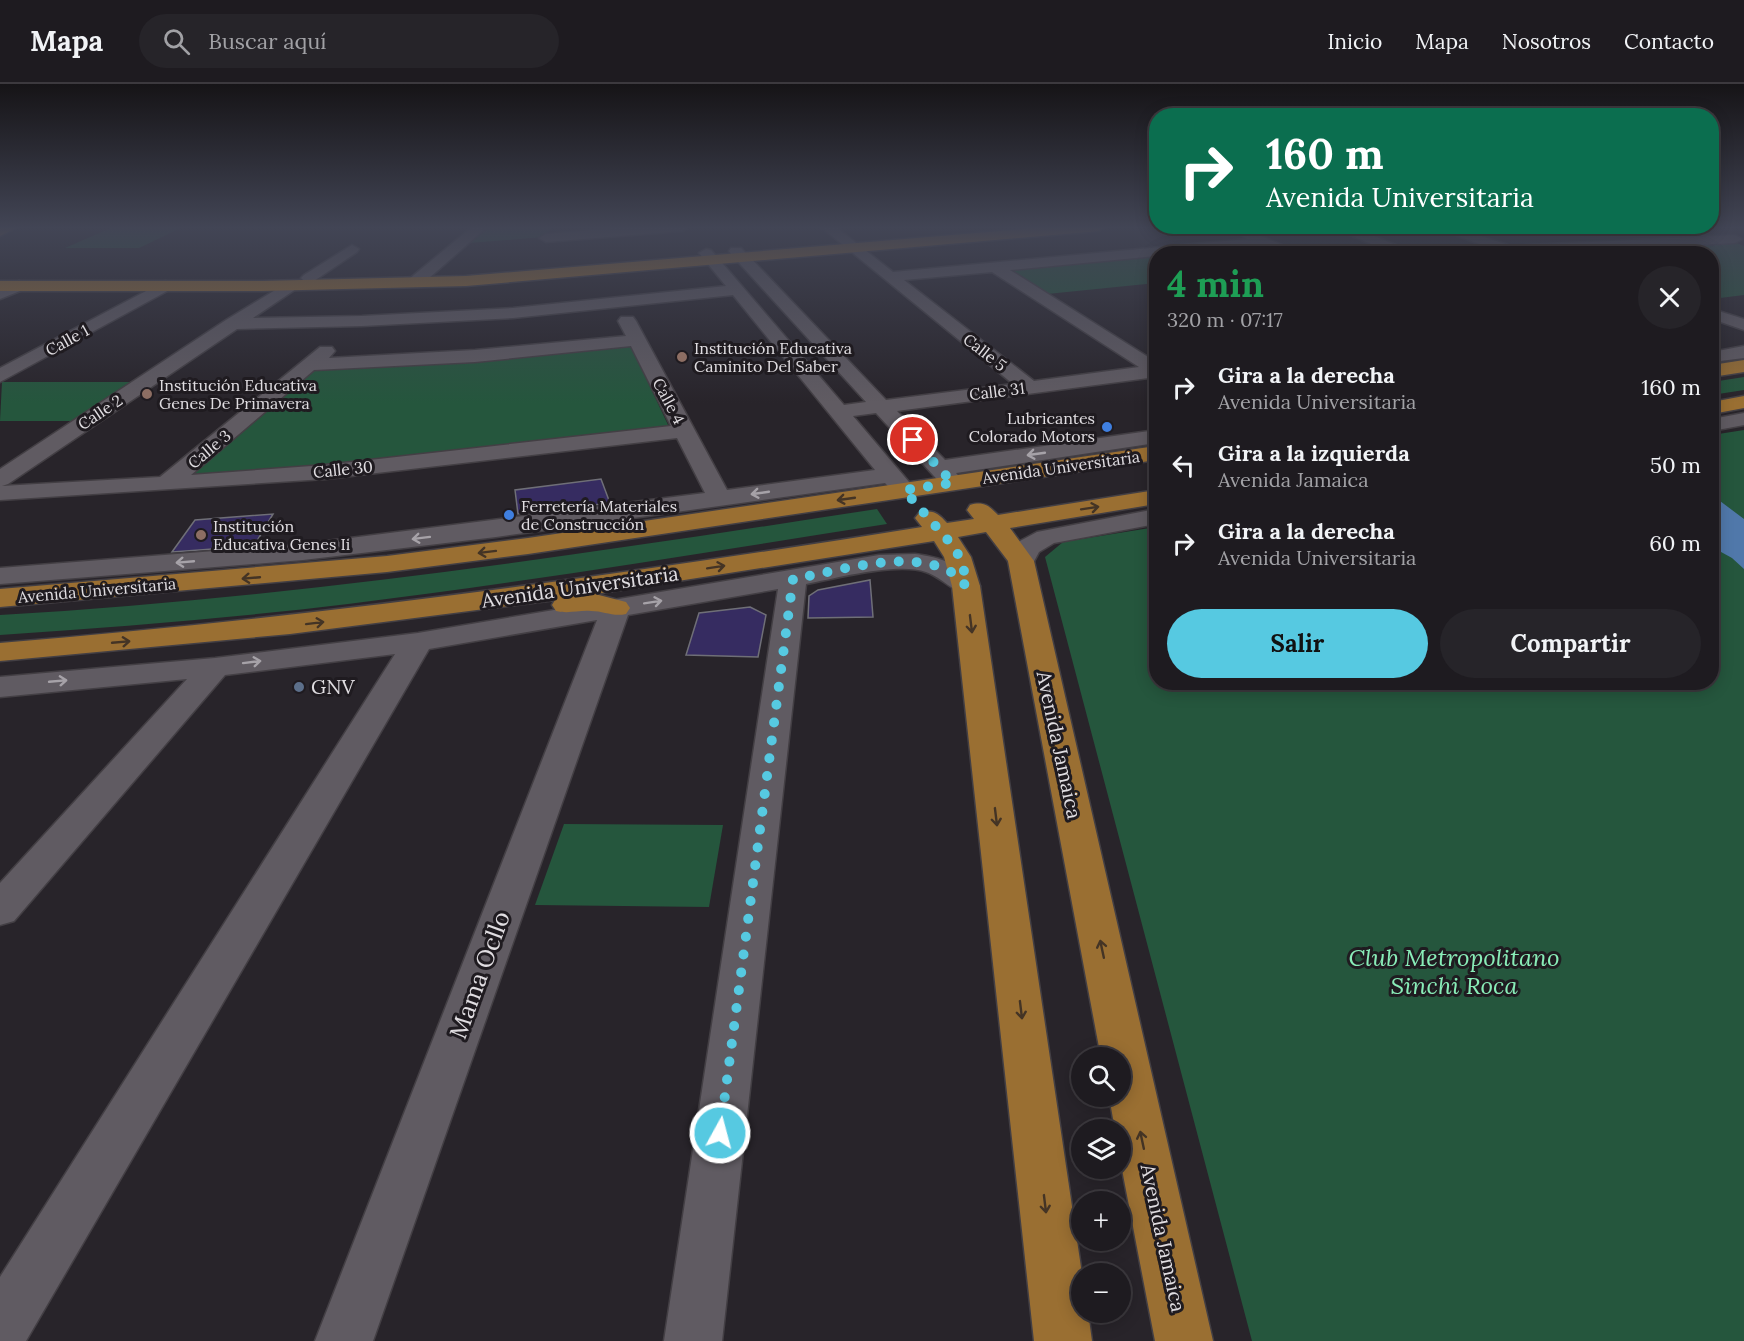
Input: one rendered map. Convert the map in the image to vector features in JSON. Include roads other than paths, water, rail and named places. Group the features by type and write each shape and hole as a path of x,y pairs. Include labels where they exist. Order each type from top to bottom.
{"main road":[{"path":"0,286 296,286"},
{"path":"1719,370 1744,366"},
{"path":"1719,407 1744,402"},
{"name":"Avenida Universitaria","path":"0,598 283,575 387,564 528,546 897,482 1149,454"},
{"name":"Avenida Jamaica","path":"946,476 991,524 1021,561 1184,1341"},
{"path":"897,482 954,547 963,564 1063,1341"},
{"name":"Avenida Universitaria","path":"0,652 199,635 407,628 593,586 1149,498"},
{"path":"528,546 575,532 687,510 720,499"}],"street":[{"path":"0,294 19,286"},
{"name":"Calle 1","path":"0,376 165,286"},
{"name":"Calle 2","path":"0,479 290,286"},
{"path":"734,286 897,482"},
{"name":"Avenida Jamaica","path":"768,286 946,476"},
{"name":"Calle 5","path":"901,286 1029,387"},
{"path":"1024,286 1149,366"},
{"path":"232,324 362,321 513,313 738,290"},
{"name":"Calle 4","path":"618,303 720,499"},
{"path":"1719,308 1744,324"},
{"name":"Calle 3","path":"166,484 362,321"},
{"path":"309,365 475,356 636,340"},
{"path":"1719,356 1744,352"},
{"name":"Calle 31","path":"838,412 1149,371"},
{"path":"824,394 845,394 865,389"},
{"path":"1719,424 1744,419"},
{"name":"Calle 30","path":"0,493 166,484 348,469 684,431"},
{"name":"Avenida Universitaria","path":"946,476 1149,438"},
{"name":"Avenida Universitaria","path":"0,576 303,552 720,499 897,482"},
{"path":"1021,561 1029,547 1046,537 1149,518"},
{"name":"Avenida Universitaria","path":"0,687 215,667 407,628 616,608 879,563 907,561 951,571 966,586"},
{"path":"693,1341 793,579"},
{"name":"Mama Ocllo","path":"344,1341 616,608"},
{"path":"0,1330 407,628"},
{"path":"0,910 215,667"}],"water":[{"path":"1719,500 1744,519 1744,569 1732,558 1719,551"}],"place":[{"name":"Institución Educativa Caminito Del Saber","path":"682,357"},
{"name":"Institución Educativa Genes De Primavera","path":"147,394"},
{"name":"Lubricantes Colorado Motors","path":"1107,427"},
{"name":"Ferretería Materiales de Construcción","path":"509,515"},
{"name":"Institución Educativa Genes Ii","path":"201,535"},
{"name":"GNV","path":"299,687"}],"park label":[{"name":"Club Metropolitano Sinchi Roca","path":"1454,972"}]}
